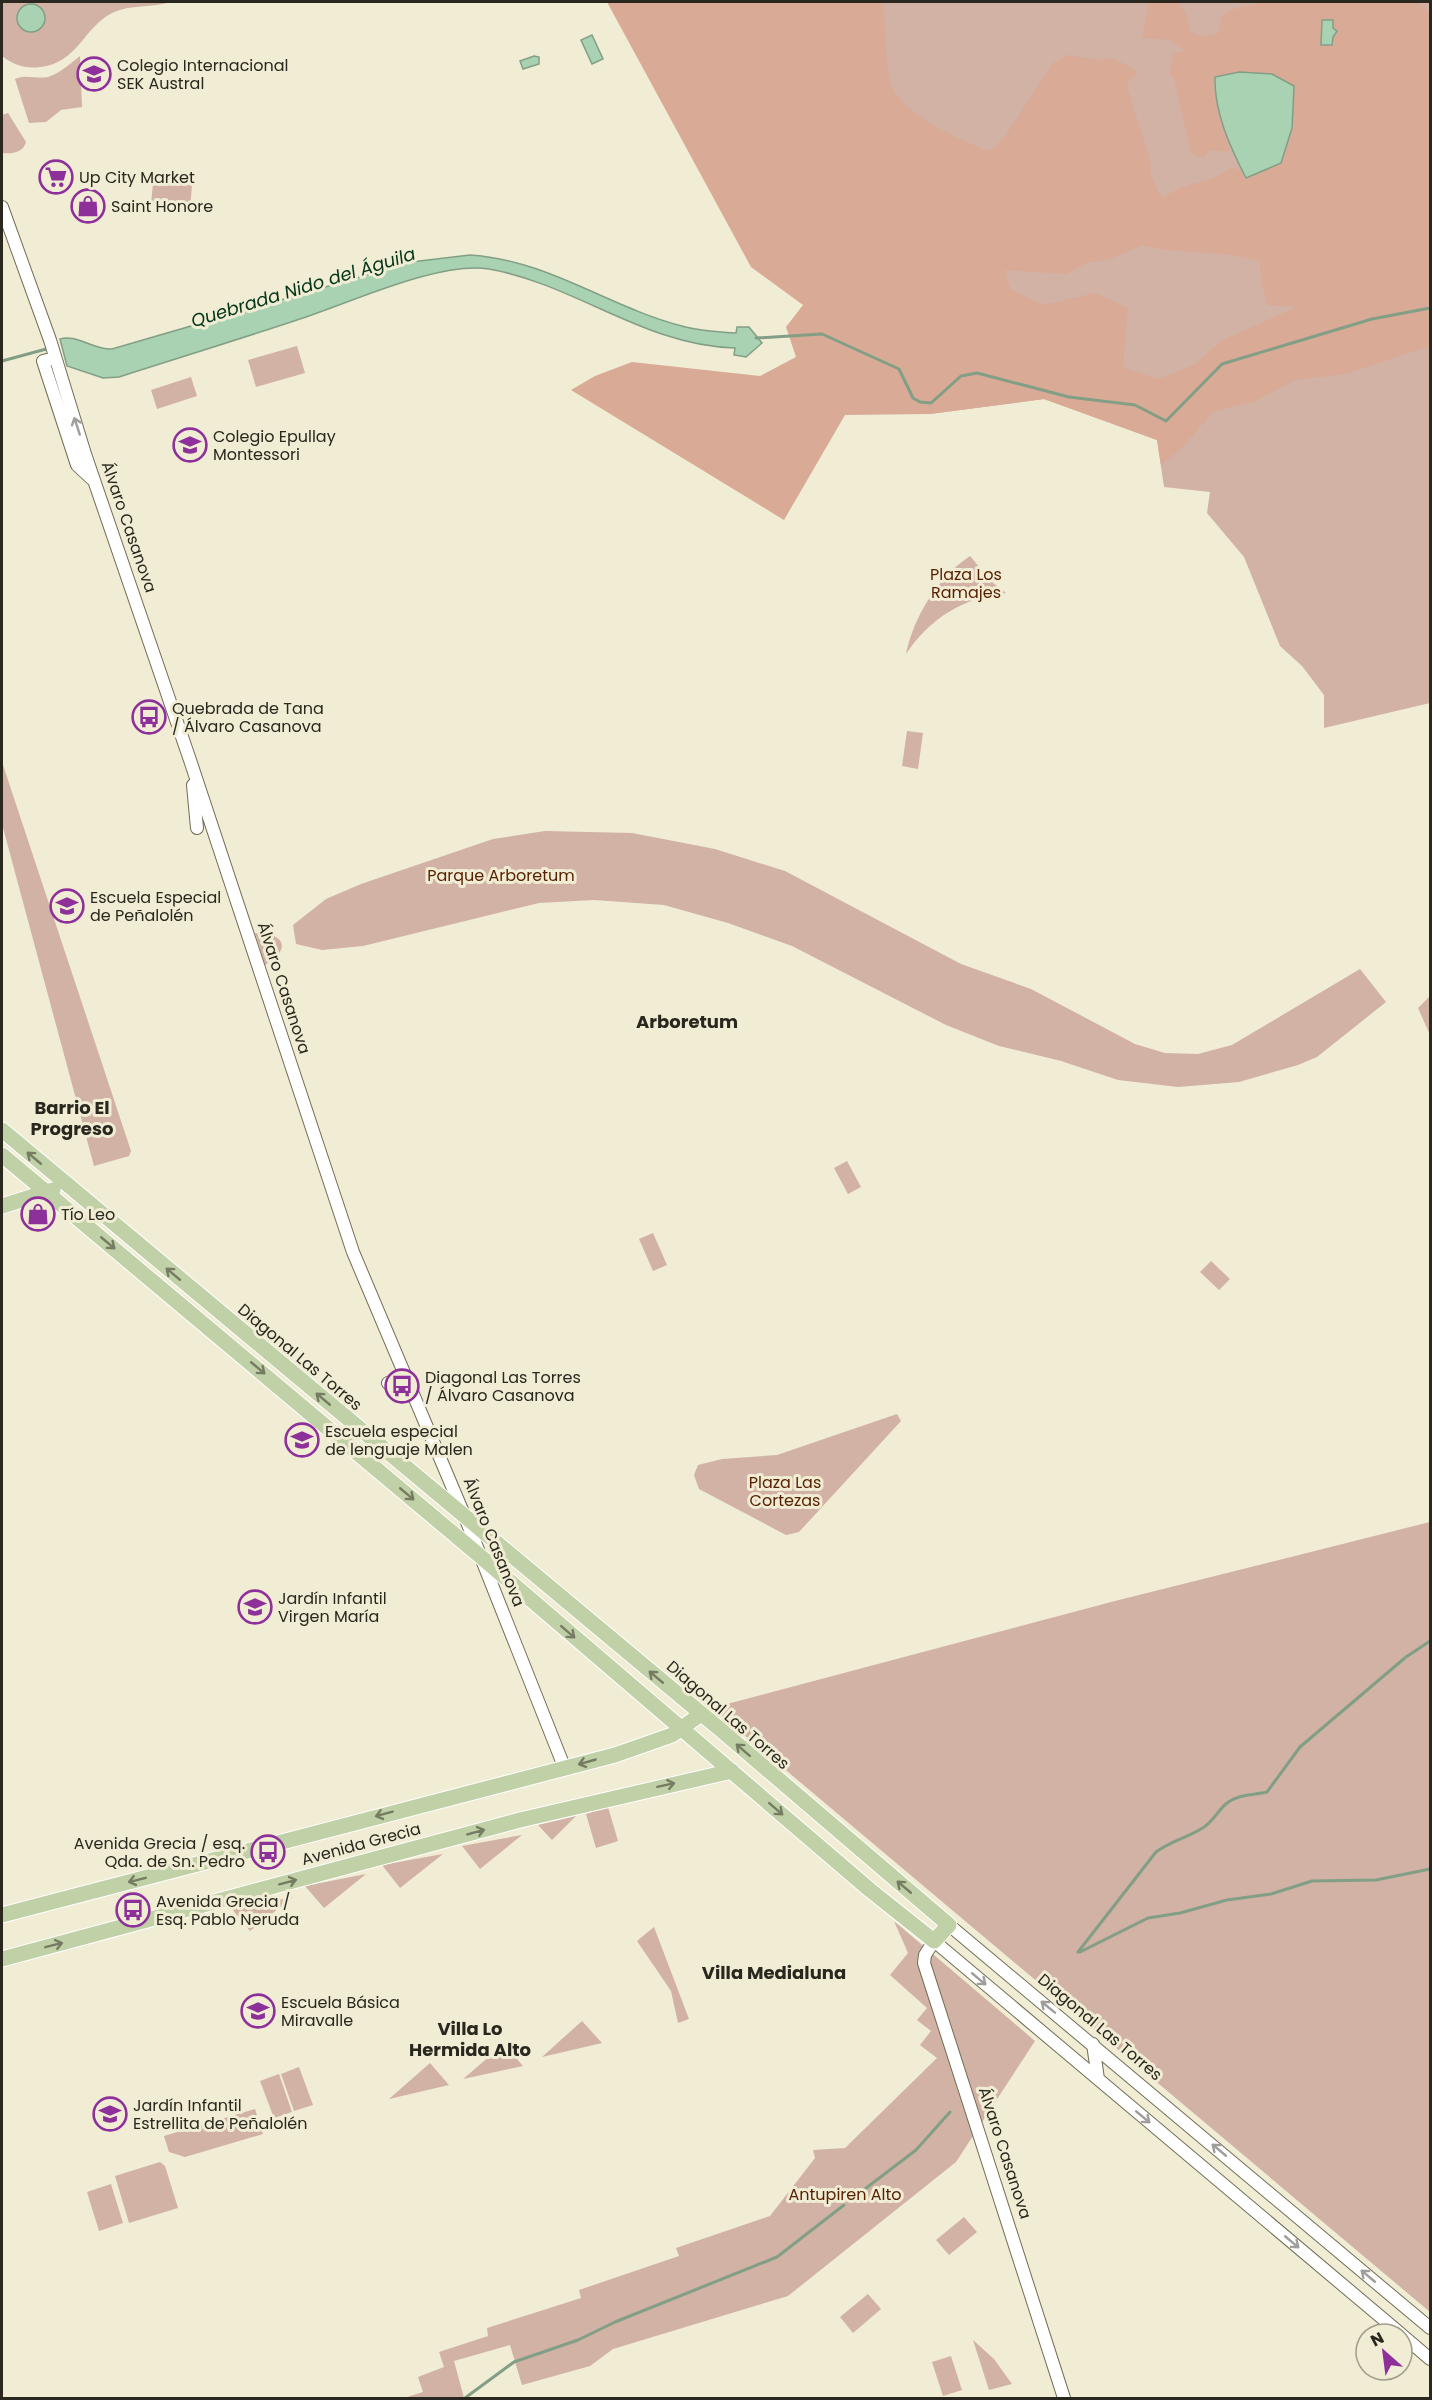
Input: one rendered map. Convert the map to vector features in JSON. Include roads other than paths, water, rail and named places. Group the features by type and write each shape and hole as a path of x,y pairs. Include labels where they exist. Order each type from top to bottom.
{"main road":[{"name":"Diagonal Las Torres","path":"2,1130 701,1714 949,1925"},
{"path":"2,1155 934,1941"},
{"path":"2,1206 67,1185"},
{"name":"Avenida Grecia","path":"2,1915 566,1768 664,1739 701,1714"},
{"name":"Avenida Grecia","path":"2,1959 520,1820 732,1771"},
{"name":"Álvaro Casanova","path":"934,1941 949,1925"}],"street":[{"name":"Álvaro Casanova","path":"2,207 191,763 353,1252 465,1516 566,1768"},
{"name":"Álvaro Casanova","path":"51,353 77,465 95,482"},
{"path":"191,763 197,828"},
{"path":"388,1383 405,1377"},
{"name":"Diagonal Las Torres","path":"949,1925 1431,2328"},
{"name":"Álvaro Casanova","path":"934,1941 925,1955 924,1963 1064,2398"},
{"path":"934,1941 1386,2322"},
{"path":"1093,2044 1098,2079"},
{"path":"1414,2345 1431,2359"}],"waterway":[{"name":"Quebrada Nido del Águila","path":"756,338 822,334 899,369 913,398 920,402 931,403 961,376 977,373 1069,397 1135,405 1166,421 1222,364 1372,319 1430,308"},
{"name":"Quebrada Nido del Águila","path":"2,361 50,348"},
{"path":"1078,1952 1156,1852 1205,1826 1232,1800 1241,1796 1267,1792 1300,1747 1406,1657 1430,1641"},
{"path":"1080,1952 1148,1918 1180,1913 1227,1900 1271,1894 1312,1881 1376,1880 1430,1869"},
{"path":"857,2195 916,2150 950,2112"},
{"path":"465,2398 514,2362 578,2340 615,2322 777,2257 844,2205"}],"place":[{"name":"Colegio Internacional SEK Austral","path":"94,74"},
{"name":"Up City Market","path":"56,177"},
{"name":"Saint Honore","path":"88,206"},
{"name":"Colegio Epullay Montessori","path":"190,445"},
{"name":"Quebrada de Tana / Álvaro Casanova","path":"149,717"},
{"name":"Escuela Especial de Peñalolén","path":"67,906"},
{"name":"Tío Leo","path":"38,1214"},
{"name":"Diagonal Las Torres / Álvaro Casanova","path":"402,1386"},
{"name":"Escuela especial de lenguaje Malen","path":"302,1440"},
{"name":"Jardín Infantil Virgen María","path":"255,1607"},
{"name":"Avenida Grecia / esq. Qda. de Sn. Pedro","path":"268,1852"},
{"name":"Avenida Grecia / Esq. Pablo Neruda","path":"133,1910"},
{"name":"Escuela Básica Miravalle","path":"258,2011"},
{"name":"Jardín Infantil Estrellita de Peñalolén","path":"110,2114"}],"district":[{"name":"Arboretum","path":"687,1021"},
{"name":"Barrio El Progreso","path":"72,1117"},
{"name":"Villa Medialuna","path":"774,1972"},
{"name":"Villa Lo Hermida Alto","path":"470,2038"}],"park label":[{"name":"Plaza Los Ramajes","path":"966,583"},
{"name":"Parque Arboretum","path":"501,875"},
{"name":"Plaza Las Cortezas","path":"785,1491"},
{"name":"Antupiren Alto","path":"845,2194"}]}
